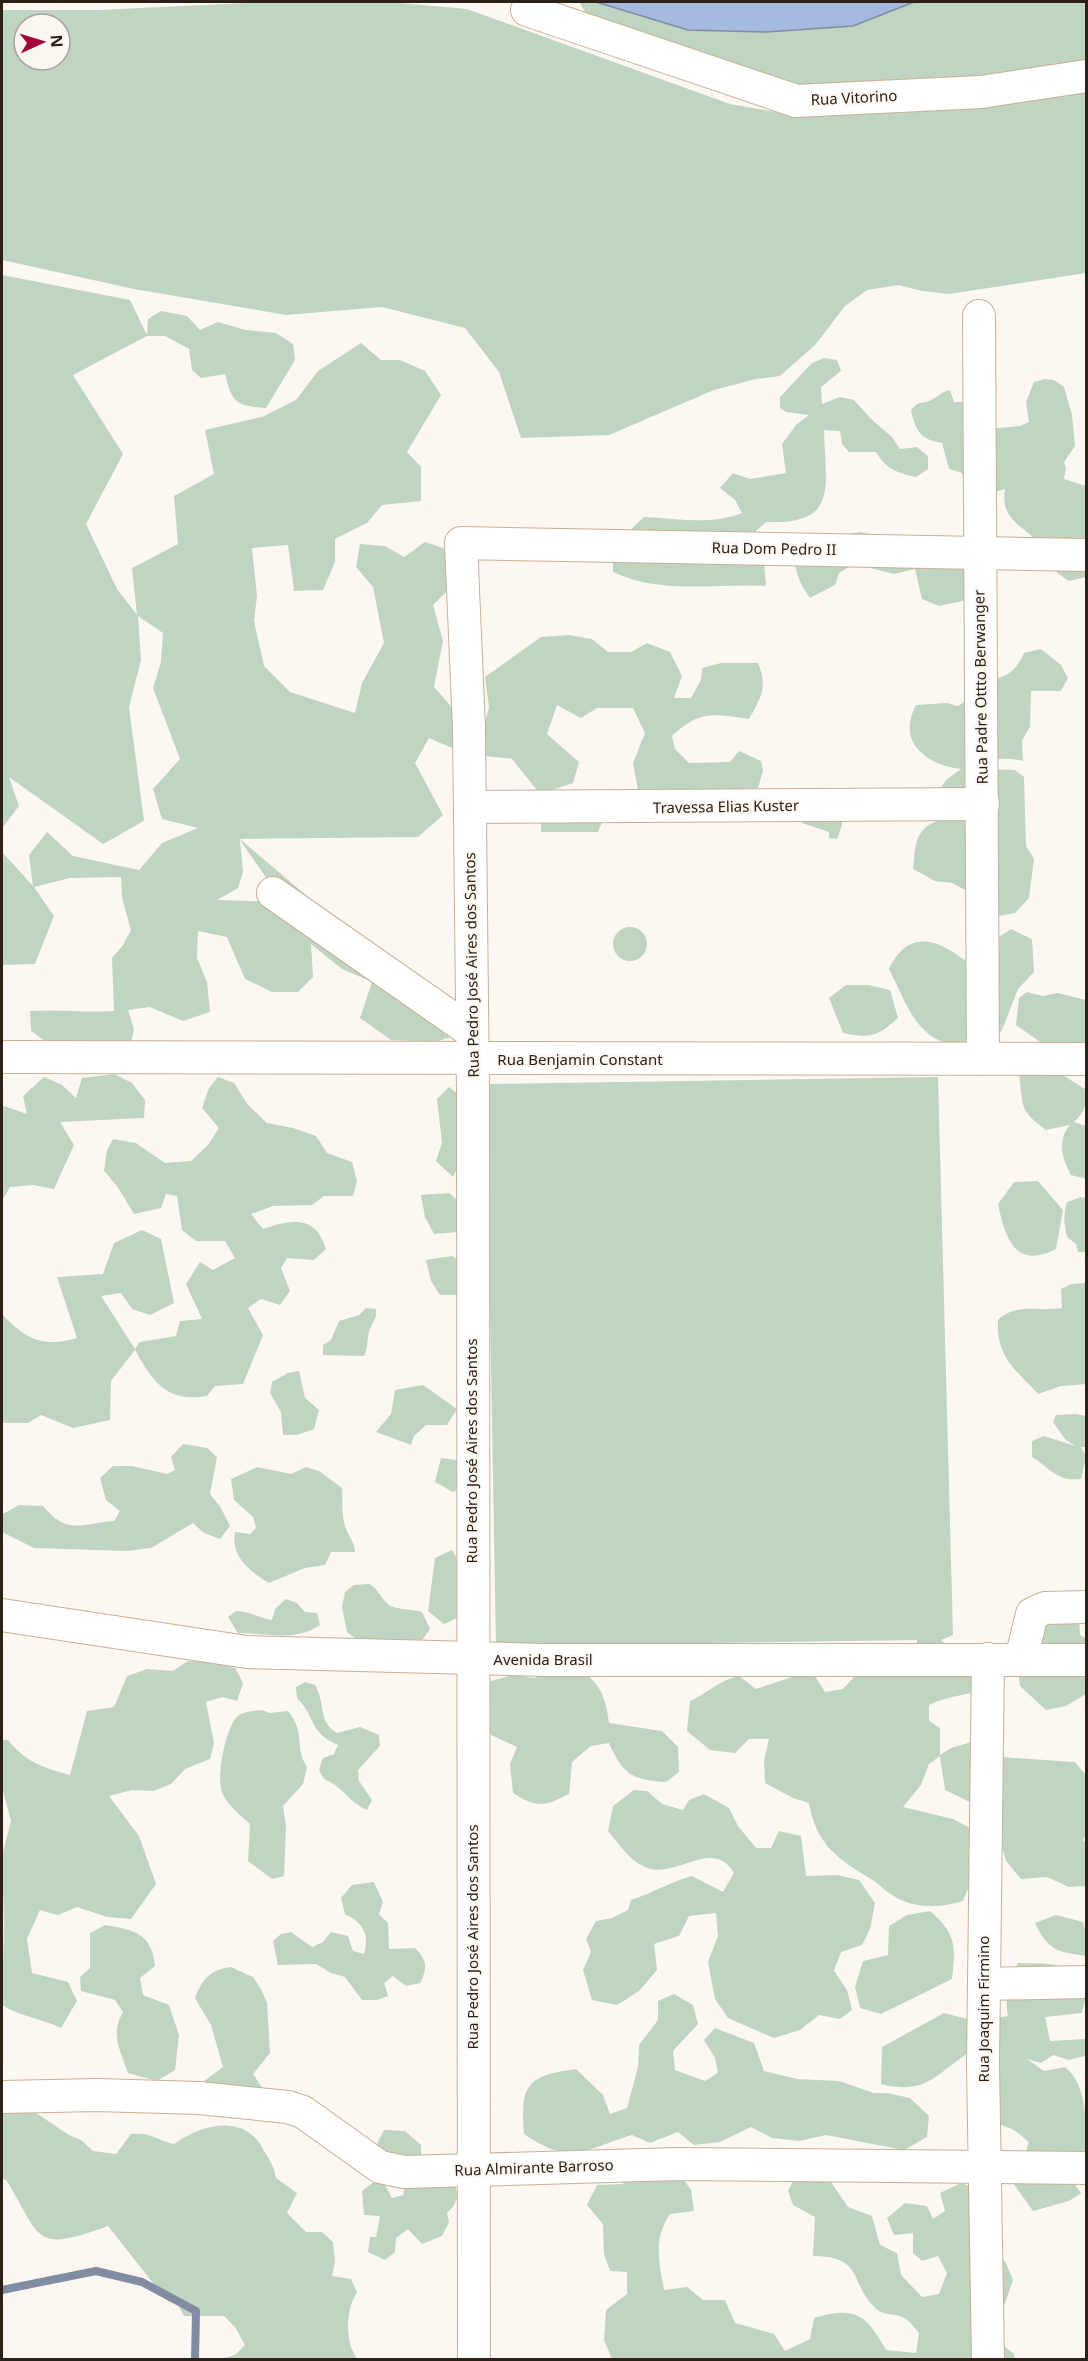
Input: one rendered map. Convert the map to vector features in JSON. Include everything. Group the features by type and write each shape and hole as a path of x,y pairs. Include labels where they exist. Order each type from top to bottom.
{"street":[{"name":"Rua Vitorino","path":"527,10 796,101 981,92 1086,76"},
{"name":"Rua Padre Ottto Berwanger","path":"979,316 983,1058"},
{"name":"Rua Dom Pedro II","path":"461,543 1086,555"},
{"name":"Rua Pedro José Aires dos Santos","path":"461,543 470,807 472,1046 474,2360"},
{"name":"Travessa Elias Kuster","path":"470,807 983,804"},
{"path":"273,893 472,1046"},
{"name":"Rua Benjamin Constant","path":"2,1058 472,1046 1086,1059"},
{"path":"1021,1659 1032,1614 1046,1608 1086,1606"},
{"name":"Avenida Brasil","path":"2,1615 247,1652 472,1660 1086,1660"},
{"name":"Rua Joaquim Firmino","path":"988,1659 984,1984 984,2167 988,2360"},
{"path":"984,1984 1086,1982"},
{"name":"Rua Almirante Barroso","path":"2,2097 97,2095 199,2098 288,2107 303,2112 380,2167 404,2172 676,2164 1086,2168"}],"green space":[{"path":"269,2 389,2 467,9 730,104 776,112 821,113 1086,88 1086,273 949,294 922,291 899,285 867,290 845,306 816,344 780,376 756,379 714,390 609,435 521,438 499,372 465,328 382,307 286,315 134,289 2,260 2,10 99,10"},
{"path":"579,2 596,2 688,30 766,32 853,26 914,2 1086,2 1086,66 979,81 798,89 587,15"},
{"path":"2,275 130,300 147,335 148,319 161,311 187,316 200,330 218,322 246,330 276,333 293,344 295,360 266,408 248,406 237,401 230,391 225,374 201,378 192,370 189,349 165,336 147,336 73,375 123,454 86,524 117,589 137,615 132,568 178,544 174,496 214,474 205,430 262,417 296,400 318,371 361,343 381,360 400,360 425,371 441,395 407,452 421,467 421,501 382,505 367,523 335,539 335,562 323,590 294,591 288,545 252,548 257,596 254,621 264,666 290,692 355,713 362,683 384,643 373,587 356,567 360,544 385,546 404,557 425,542 455,552 456,582 433,605 443,641 434,687 450,705 463,728 452,748 429,738 415,763 443,815 418,837 240,839 410,984 456,1035 436,1042 391,1040 360,1018 372,982 342,969 311,944 313,977 298,992 272,992 245,979 227,937 198,931 197,958 207,982 210,1012 183,1021 150,1007 128,1010 134,1029 131,1044 49,1044 31,1031 30,1011 114,1011 112,958 123,945 131,930 122,898 121,877 70,878 34,887 54,916 35,964 2,965 2,852 33,886 29,855 47,832 73,856 139,870 162,843 198,828 162,819 153,789 180,759 153,688 161,662 163,633 138,616 141,660 129,707 144,821 103,844 9,777 19,806 2,828","holes":["240,840 283,902 217,900 238,888 243,872"]},
{"path":"824,358 837,360 841,371 821,387 822,404 840,397 854,400 892,437 900,449 917,447 928,456 928,469 916,477 898,472 884,463 876,452 849,452 842,444 840,431 824,430 826,485 817,509 806,517 790,521 766,522 753,534 763,549 766,586 669,586 632,579 613,572 613,546 644,517 705,520 730,517 742,513 735,500 720,488 733,473 750,479 786,473 782,444 796,425 809,415 786,412 780,408 780,397 812,363"},
{"path":"1045,379 1054,380 1064,387 1072,415 1075,446 1064,462 1066,468 1064,479 1086,486 1086,577 1069,581 1033,548 1032,536 1010,517 1005,505 1005,489 988,494 960,472 949,469 942,443 924,437 920,433 911,410 917,404 930,401 950,390 954,402 967,402 976,430 1020,426 1029,422 1026,402 1034,382"},
{"path":"861,532 896,540 952,537 968,542 967,600 939,606 922,599 915,569 894,574 854,564 839,573 835,585 810,598 798,576 793,550 833,536"},
{"path":"569,635 592,639 608,652 631,652 647,643 670,652 682,676 674,698 691,698 701,680 702,668 721,663 758,663 763,686 757,705 749,719 708,716 691,722 672,736 675,749 689,763 730,762 739,751 761,761 763,771 758,788 736,789 706,806 641,806 633,763 645,733 633,708 597,708 581,718 557,705 547,734 579,762 573,783 540,794 512,759 485,756 482,734 489,707 485,677 541,637"},
{"path":"1041,649 1061,665 1068,678 1061,691 1031,691 1030,727 1022,740 1023,761 993,760 964,768 1015,770 1024,777 1026,846 1034,859 1029,898 1015,913 993,917 967,891 952,883 935,881 913,869 919,836 928,825 946,818 937,793 946,780 961,769 937,763 918,750 912,741 911,718 916,705 947,703 958,706 969,699 981,681 1007,674 1012,671 1024,653"},
{"path":"798,789 821,792 837,801 843,816 837,839 829,838 829,832 802,823 793,805"},
{"path":"541,817 603,819 598,832 541,832"},
{"path":"630,927 642,932 647,944 642,956 630,961 618,956 613,944 618,932"},
{"path":"1011,929 1032,939 1034,972 1018,989 1002,1030 992,1043 973,1045 954,1045 930,1035 906,1005 889,969 896,957 904,948 913,943 922,942 943,946 964,960"},
{"path":"846,985 868,985 890,990 898,1018 885,1029 867,1036 843,1033 829,998"},
{"path":"1027,992 1043,996 1058,993 1086,1000 1086,1045 1040,1042 1016,1025 1019,998"},
{"path":"1053,1069 1085,1089 1084,1107 1081,1115 1074,1122 1086,1126 1086,1179 1071,1175 1065,1163 1062,1143 1070,1125 1046,1130 1026,1112 1022,1101 1019,1074"},
{"path":"114,1074 132,1083 145,1100 144,1118 60,1122 74,1145 54,1189 33,1185 10,1187 2,1201 2,1108 4,1106 27,1114 23,1096 44,1077 62,1085 76,1098 82,1078"},
{"path":"218,1077 234,1083 248,1105 267,1123 293,1128 316,1136 327,1153 352,1162 357,1181 353,1196 324,1196 312,1205 273,1206 251,1214 263,1229 293,1222 309,1225 322,1238 326,1249 314,1260 287,1258 281,1268 290,1291 280,1305 261,1299 248,1308 263,1335 243,1384 215,1386 207,1396 181,1396 171,1393 148,1372 135,1350 111,1381 110,1420 73,1428 41,1415 28,1423 2,1423 2,1314 19,1330 35,1339 54,1342 77,1338 57,1277 103,1274 114,1243 142,1230 161,1239 174,1303 150,1315 132,1309 121,1293 101,1296 135,1349 140,1342 176,1336 180,1321 202,1319 186,1284 200,1262 213,1270 235,1258 225,1241 196,1241 182,1230 177,1196 166,1194 161,1208 134,1214 117,1186 104,1171 107,1150 113,1139 136,1143 165,1163 191,1161 207,1146 219,1128 202,1108 209,1088"},
{"path":"938,1077 953,1635 941,1640 963,1659 984,1689 929,1705 929,1721 940,1728 940,1755 951,1748 975,1741 1001,1757 1075,1762 1086,1775 1086,1835 1083,1840 1086,1843 1086,1886 1069,1887 1047,1877 1021,1879 1006,1861 1000,1839 972,1803 945,1790 940,1756 929,1764 921,1785 903,1807 953,1819 972,1829 984,1850 963,1901 927,1906 900,1900 850,1866 823,1841 812,1818 809,1803 793,1798 765,1783 764,1761 769,1739 749,1739 735,1753 710,1750 687,1731 690,1701 725,1680 739,1676 756,1689 791,1677 813,1673 825,1692 843,1689 855,1676 881,1664 899,1676 916,1677 917,1640 496,1646 487,1143 462,1158 453,1177 436,1161 442,1143 437,1099 449,1087 455,1092 473,1090 487,1084"},
{"path":"1038,1181 1063,1210 1056,1249 1031,1256 1021,1253 1014,1247 1004,1228 998,1204 1014,1182"},
{"path":"449,1193 456,1199 463,1218 458,1232 434,1234 425,1217 421,1195"},
{"path":"1081,1197 1086,1198 1086,1252 1078,1252 1076,1244 1067,1237 1065,1223 1067,1202"},
{"path":"452,1256 460,1261 461,1295 440,1295 431,1281 426,1260"},
{"path":"1086,1283 1086,1384 1061,1386 1038,1394 1009,1362 1004,1353 998,1333 998,1320 1005,1314 1021,1309 1062,1308 1061,1289 1071,1284"},
{"path":"366,1308 376,1309 376,1312 369,1330 364,1356 323,1355 323,1345 331,1340 339,1321 359,1315"},
{"path":"299,1371 305,1398 319,1410 314,1429 297,1435 283,1435 281,1412 270,1393 272,1382 288,1373"},
{"path":"423,1385 457,1409 447,1425 426,1425 414,1436 411,1445 376,1432 391,1414 395,1390"},
{"path":"1056,1415 1086,1416 1086,1447 1081,1447 1086,1457 1081,1479 1060,1476 1032,1457 1032,1441 1044,1436 1075,1446 1065,1439 1053,1422"},
{"path":"183,1444 207,1448 217,1457 210,1494 221,1508 230,1526 220,1539 204,1533 193,1523 151,1548 127,1551 34,1548 2,1532 3,1514 19,1505 43,1506 59,1521 75,1526 114,1521 120,1511 106,1500 100,1478 113,1466 132,1466 167,1474 175,1470 171,1457"},
{"path":"441,1458 464,1461 462,1487 453,1492 435,1482"},
{"path":"257,1467 291,1474 306,1467 319,1471 342,1488 344,1521 355,1552 331,1552 325,1565 305,1568 269,1583 255,1574 243,1562 236,1549 235,1532 250,1534 256,1528 253,1517 234,1500 231,1479"},
{"path":"452,1550 461,1566 464,1615 444,1624 428,1611 435,1558"},
{"path":"369,1584 389,1605 422,1612 430,1629 421,1642 370,1650 347,1632 342,1607 345,1592 354,1585"},
{"path":"286,1599 297,1603 305,1612 317,1613 320,1625 291,1635 238,1633 228,1617 236,1611 241,1611 272,1620 275,1609"},
{"path":"1079,1614 1080,1635 1086,1638 1086,1694 1066,1706 1046,1710 1020,1686 1018,1670 1030,1653 1041,1644 1032,1626"},
{"path":"188,1661 213,1662 235,1668 243,1683 237,1701 223,1697 206,1702 214,1743 210,1759 185,1769 171,1784 154,1791 132,1790 109,1796 139,1836 156,1884 131,1919 107,1917 77,1907 58,1915 40,1910 27,1939 32,1973 68,1982 77,2001 61,2028 9,2009 2,2005 4,1924 2,1856 11,1821 2,1787 2,1740 8,1740 22,1754 36,1763 70,1775 87,1711 114,1707 127,1676 147,1669 173,1671"},
{"path":"573,1664 595,1682 603,1695 609,1723 662,1731 678,1747 679,1772 666,1782 636,1777 619,1762 609,1743 591,1746 572,1762 569,1794 541,1804 528,1801 513,1793 510,1764 517,1747 491,1735 479,1711 491,1681 513,1675 535,1678 544,1665"},
{"path":"305,1682 315,1685 324,1717 337,1733 360,1727 379,1735 380,1746 358,1770 359,1781 372,1800 367,1810 324,1779 319,1770 323,1758 334,1754 338,1745 317,1730 308,1712 297,1698 296,1687"},
{"path":"262,1710 270,1713 288,1711 297,1726 301,1753 307,1767 303,1784 283,1806 286,1827 284,1876 272,1879 248,1861 250,1824 227,1801 220,1785 223,1751 234,1720 239,1715 250,1711"},
{"path":"634,1790 647,1791 662,1804 683,1810 689,1800 704,1794 729,1808 738,1826 756,1848 771,1848 779,1831 801,1836 806,1876 837,1875 859,1880 875,1903 870,1929 862,1945 841,1952 834,1971 847,1990 852,2010 840,2019 819,2015 800,2030 774,2038 728,2018 715,1999 708,1962 718,1936 716,1913 689,1916 679,1936 654,1944 657,1970 639,1991 617,2005 592,2000 583,1970 591,1952 586,1939 596,1921 612,1918 628,1910 631,1900 692,1876 723,1892 734,1873 725,1863 715,1858 657,1870 634,1861 608,1831 613,1806"},
{"path":"374,1882 383,1902 379,1914 388,1923 389,1949 415,1948 419,1952 425,1964 420,1983 406,1986 393,1976 384,1983 388,1996 377,2000 362,2000 345,1977 331,1973 316,1964 278,1965 273,1941 281,1934 291,1932 312,1947 323,1942 331,1932 348,1936 353,1951 364,1954 366,1941 364,1930 361,1925 345,1914 341,1898 352,1885"},
{"path":"930,1911 945,1926 952,1941 954,1958 952,1979 881,2014 860,2008 855,1987 863,1961 888,1955 889,1926 907,1915"},
{"path":"1056,1915 1083,1922 1086,1934 1086,1956 1061,1951 1049,1945 1035,1923"},
{"path":"105,1925 133,1931 140,1935 150,1946 153,1955 155,1966 140,1978 143,1995 169,2005 179,2035 175,2070 157,2081 128,2073 119,2049 117,2035 119,2020 123,2012 115,2000 81,1991 80,1977 90,1968 90,1933"},
{"path":"1018,1963 1052,1964 1067,1970 1086,1997 1082,2013 1045,2017 1050,2041 1085,2039 1085,2056 1069,2060 1053,2055 1041,2063 1027,2059 1044,2071 1065,2067 1073,2075 1082,2094 1086,2129 1086,2152 1067,2174 1081,2193 1069,2201 1033,2211 1008,2176 1026,2151 1029,2142 1014,2130 999,2124 989,2019 1008,2016 1008,1989"},
{"path":"231,1967 253,1977 267,2003 270,2053 253,2074 261,2086 263,2103 212,2094 204,2081 223,2067 211,2025 195,1998 208,1976 218,1970"},
{"path":"674,1994 693,2005 698,2024 673,2051 675,2070 705,2081 718,2073 715,2058 704,2040 715,2028 754,2043 764,2071 797,2079 839,2081 874,2093 910,2098 929,2116 927,2137 904,2150 826,2135 799,2141 772,2138 751,2127 720,2142 694,2145 678,2132 650,2143 632,2135 589,2150 566,2152 540,2144 524,2134 523,2117 526,2093 537,2079 547,2075 576,2069 603,2095 610,2114 627,2108 638,2067 639,2045 658,2020 658,2001"},
{"path":"944,2013 971,2020 968,2053 937,2076 919,2085 896,2087 881,2084 882,2047"},
{"path":"27,2107 69,2135 81,2140 93,2151 116,2154 131,2134 148,2135 174,2144 209,2127 234,2126 245,2130 263,2149 276,2178 297,2193 287,2213 306,2232 322,2232 333,2242 335,2262 332,2276 351,2279 357,2292 350,2308 348,2326 350,2344 357,2359 221,2359 235,2355 245,2345 235,2327 224,2316 184,2316 178,2305 164,2297 108,2226 66,2239 43,2236 27,2217 7,2181 2,2178 2,2110"},
{"path":"384,2130 405,2131 421,2145 421,2156 408,2171 373,2152"},
{"path":"799,2169 822,2169 848,2207 872,2216 880,2245 897,2253 901,2275 922,2297 939,2294 947,2273 938,2256 922,2261 913,2253 913,2233 894,2235 887,2218 905,2203 927,2206 933,2219 945,2211 940,2193 961,2183 984,2191 985,2239 1006,2263 1013,2280 1004,2306 1002,2344 1014,2354 1015,2359 612,2359 604,2340 606,2310 627,2294 627,2272 610,2271 604,2254 603,2224 587,2205 597,2185 623,2184 629,2171 677,2170 691,2190 694,2211 670,2214 661,2232 659,2250 664,2290 687,2287 703,2300 725,2300 735,2323 774,2334 785,2351 810,2339 814,2318 828,2314 850,2313 858,2316 872,2328 886,2350 916,2353 919,2333 909,2321 879,2311 869,2302 855,2274 842,2261 830,2257 813,2256 815,2217 793,2205 788,2191"},
{"path":"416,2177 424,2187 428,2182 453,2181 457,2198 454,2206 447,2213 449,2222 442,2236 422,2244 408,2229 396,2238 395,2252 385,2260 368,2252 370,2237 376,2237 380,2216 364,2215 362,2191 375,2181 383,2181 392,2198 403,2195 407,2178"}],"water":[{"path":"596,2 914,2 853,26 766,32 688,30"}],"waterway":[{"path":"2,2290 96,2271 142,2282 196,2311 195,2360"}]}
